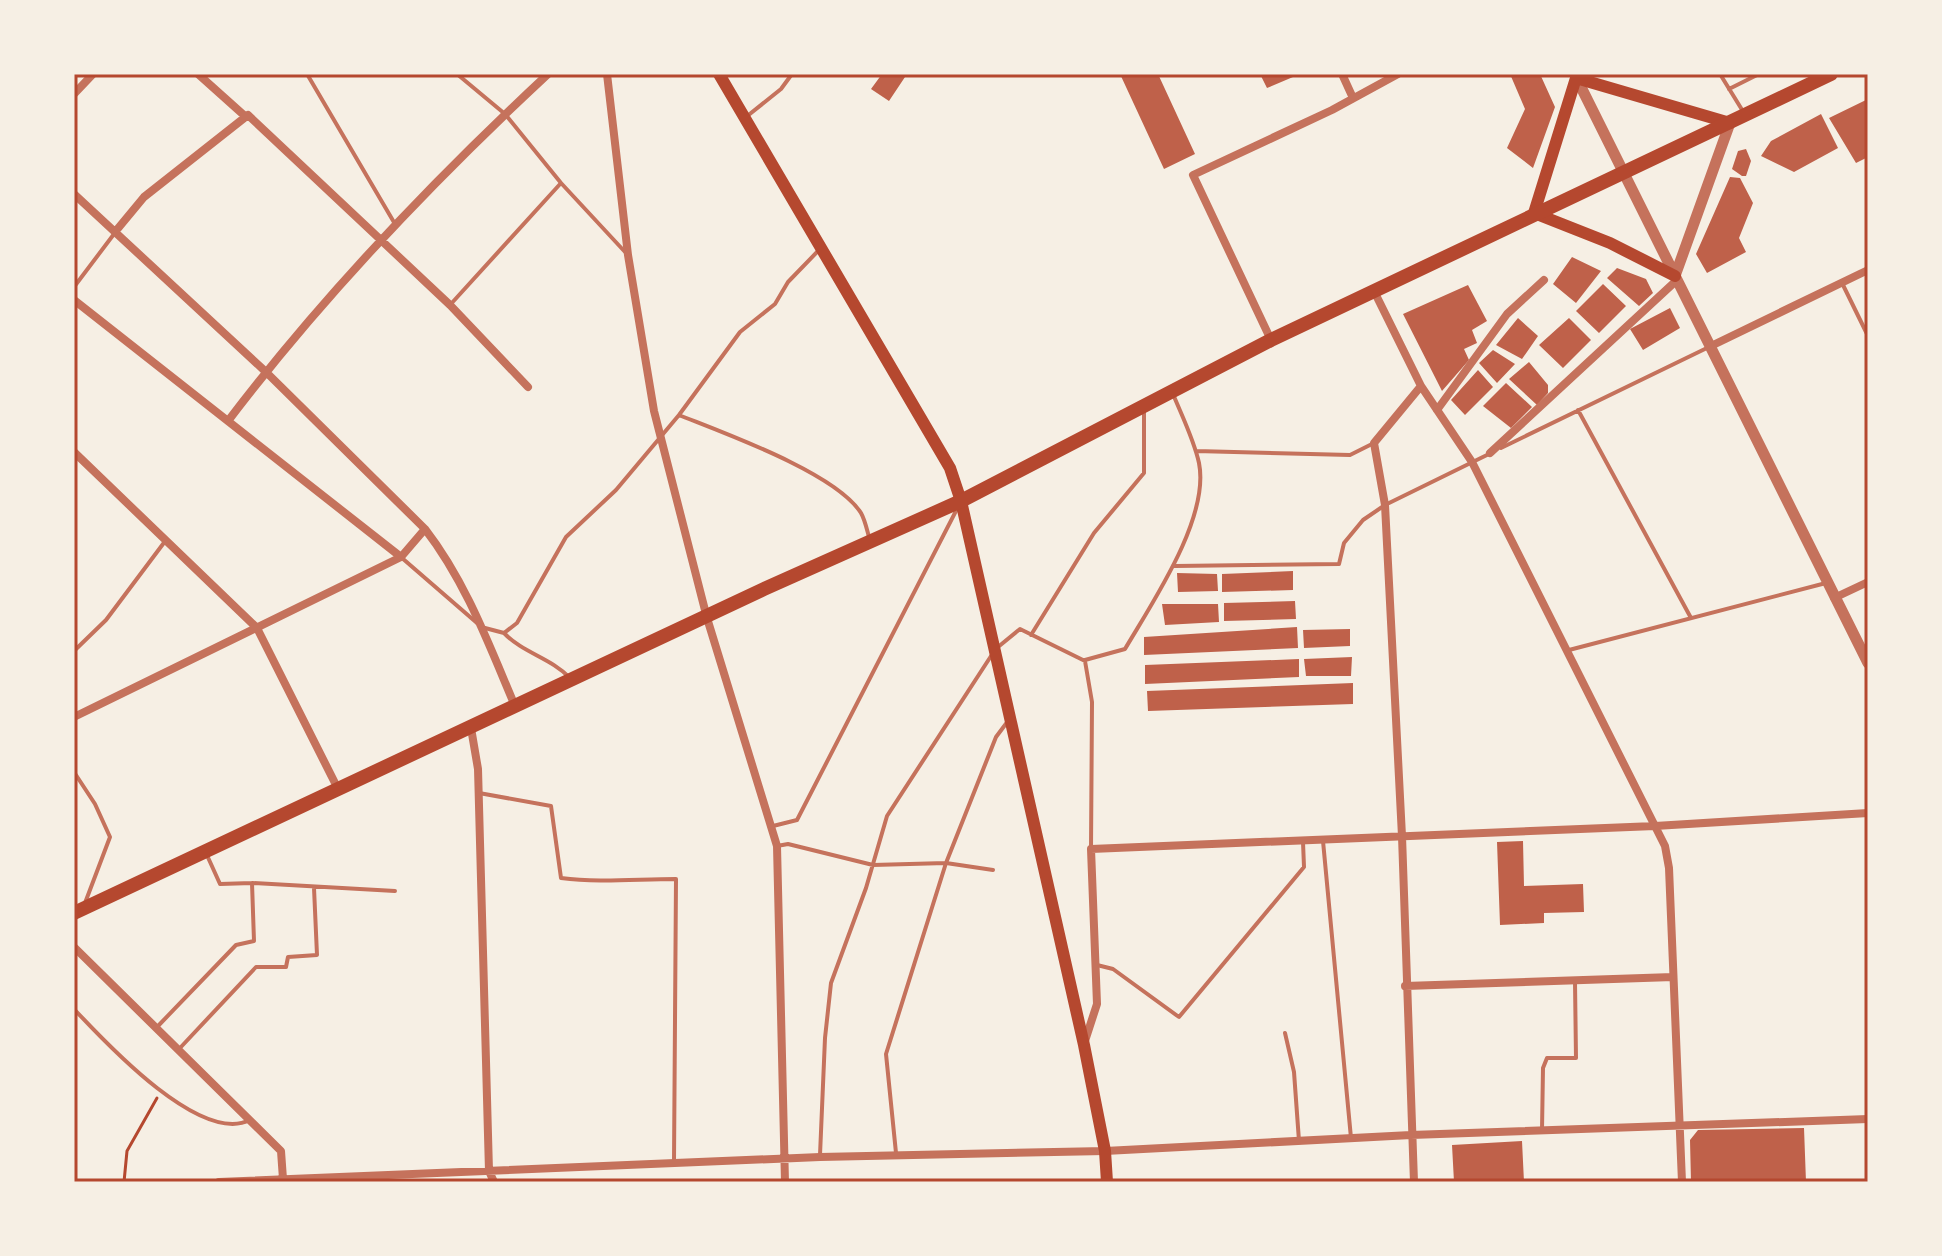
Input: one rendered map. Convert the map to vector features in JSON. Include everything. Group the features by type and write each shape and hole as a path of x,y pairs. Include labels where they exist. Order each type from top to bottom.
{"main road":[{"path":"719,74 950,468 961,501 1084,1045 1105,1151 1107,1182"},
{"path":"1534,213 1575,76 1730,123"},
{"path":"78,910 961,501 1271,340 1824,76"},
{"path":"1534,213 1610,243 1676,278"}],"street":[{"path":"74,94 93,74"},
{"path":"198,74 450,305 528,387"},
{"path":"228,421 266,372 381,241 548,74"},
{"path":"607,74 628,255 661,437 707,618 777,846 785,1182"},
{"path":"1342,74 1353,98"},
{"path":"1271,340 1193,175 1398,74"},
{"path":"1575,76 1868,663"},
{"path":"115,232 144,197 247,116"},
{"path":"1490,453 1676,278 1730,123"},
{"path":"74,194 266,372 425,529 445,555 515,706"},
{"path":"1711,346 1868,270"},
{"path":"1437,410 1507,314 1544,280"},
{"path":"1374,290 1421,386 1472,462 1655,826 1669,868 1682,1182"},
{"path":"74,300 401,557"},
{"path":"1414,1182 1402,836 1385,505 1374,443 1421,386"},
{"path":"74,452 257,628 338,789"},
{"path":"74,717 401,557 425,529"},
{"path":"1834,598 1868,582"},
{"path":"471,728 479,793 489,1171 494,1182"},
{"path":"1084,1045 1097,1004 1091,849 1655,826 1868,813"},
{"path":"74,947 281,1151 283,1180"},
{"path":"1405,986 1673,977"},
{"path":"219,1182 820,1157 1105,1151 1411,1135 1868,1119"}],"lane":[{"path":"307,74 396,225"},
{"path":"457,74 505,114 561,183 628,255"},
{"path":"744,118 781,89 792,74"},
{"path":"1720,74 1745,115"},
{"path":"1729,89 1759,74"},
{"path":"450,305 561,183"},
{"path":"74,287 115,232"},
{"path":"504,633 517,623 566,537 616,490 679,415 740,332 775,304 788,282 820,249"},
{"path":"1842,283 1868,336"},
{"path":"1175,566 1339,564 1344,543 1354,528 1385,505 1711,346"},
{"path":"820,1157 825,1038 831,983 887,816 994,650 1020,629 1085,661 1125,649 1175,566 1198,491 1199,465 1172,392"},
{"path":"1031,635 1094,533 1144,473 1144,407"},
{"path":"1578,409 1691,618"},
{"path":"679,415 774,455 814,476 860,512 870,542"},
{"path":"1195,450 1350,455 1374,443"},
{"path":"773,826 797,820 961,501"},
{"path":"74,651 106,620 166,539"},
{"path":"401,557 480,626 504,633 517,646 559,666 571,680"},
{"path":"1568,651 1826,583"},
{"path":"1085,661 1092,702 1091,849"},
{"path":"896,1156 886,1054 946,863 996,737 1010,719"},
{"path":"74,772 95,804 110,837 78,910"},
{"path":"479,793 551,806 561,878 596,883 609,879 676,879 674,1163"},
{"path":"1097,965 1113,969 1179,1017 1304,867 1303,839"},
{"path":"1323,839 1351,1138"},
{"path":"777,846 788,844 873,865 946,863 993,870"},
{"path":"205,852 220,884 395,891"},
{"path":"156,1028 236,945 254,941 252,883"},
{"path":"178,1050 256,967 286,967 288,957 317,955 314,888"},
{"path":"1542,1131 1543,1068 1547,1058 1576,1058 1575,982"},
{"path":"74,1009 160,1091 210,1118 234,1124 250,1120"},
{"path":"1285,1033 1294,1072 1299,1141"}],"path":[{"path":"124,1182 127,1151 160,1091"}],"building":[{"path":"882,74 907,74 889,101 871,89"},
{"path":"1120,74 1158,74 1195,154 1164,169"},
{"path":"1260,74 1291,74 1293,77 1267,88"},
{"path":"1510,74 1540,74 1555,107 1533,168 1507,148 1525,109"},
{"path":"1868,99 1868,157 1856,163 1829,118"},
{"path":"1821,114 1838,148 1794,172 1761,156 1771,141"},
{"path":"1746,149 1751,161 1746,176 1742,176 1732,169 1738,151"},
{"path":"1730,177 1740,178 1753,203 1739,238 1746,252 1707,273 1696,254"},
{"path":"1572,257 1601,271 1576,303 1553,284"},
{"path":"1617,268 1646,279 1653,293 1639,306 1607,278"},
{"path":"1603,284 1626,306 1599,333 1576,311"},
{"path":"1468,285 1487,321 1472,330 1477,343 1464,349 1469,360 1442,391 1403,314"},
{"path":"1670,308 1680,328 1643,350 1630,329"},
{"path":"1518,318 1538,336 1522,359 1496,345"},
{"path":"1569,318 1591,340 1563,368 1539,345"},
{"path":"1493,350 1515,364 1497,383 1479,363"},
{"path":"1529,362 1548,385 1548,393 1537,405 1509,379"},
{"path":"1478,370 1493,387 1465,415 1451,400"},
{"path":"1506,383 1532,407 1511,428 1483,406"},
{"path":"1293,571 1293,590 1222,592 1222,574"},
{"path":"1177,573 1217,574 1218,591 1178,592"},
{"path":"1295,601 1296,619 1224,621 1224,603"},
{"path":"1162,604 1218,604 1219,622 1165,625"},
{"path":"1297,627 1298,648 1144,655 1144,637"},
{"path":"1350,629 1350,646 1304,648 1303,630"},
{"path":"1352,657 1351,676 1306,676 1304,659"},
{"path":"1299,659 1299,677 1145,684 1145,665"},
{"path":"1353,683 1353,704 1148,711 1147,691"},
{"path":"1523,841 1524,886 1583,884 1584,912 1544,913 1544,923 1500,925 1497,842"},
{"path":"1804,1128 1806,1182 1691,1182 1690,1140 1698,1130"},
{"path":"1522,1141 1524,1182 1454,1182 1452,1145"}]}
